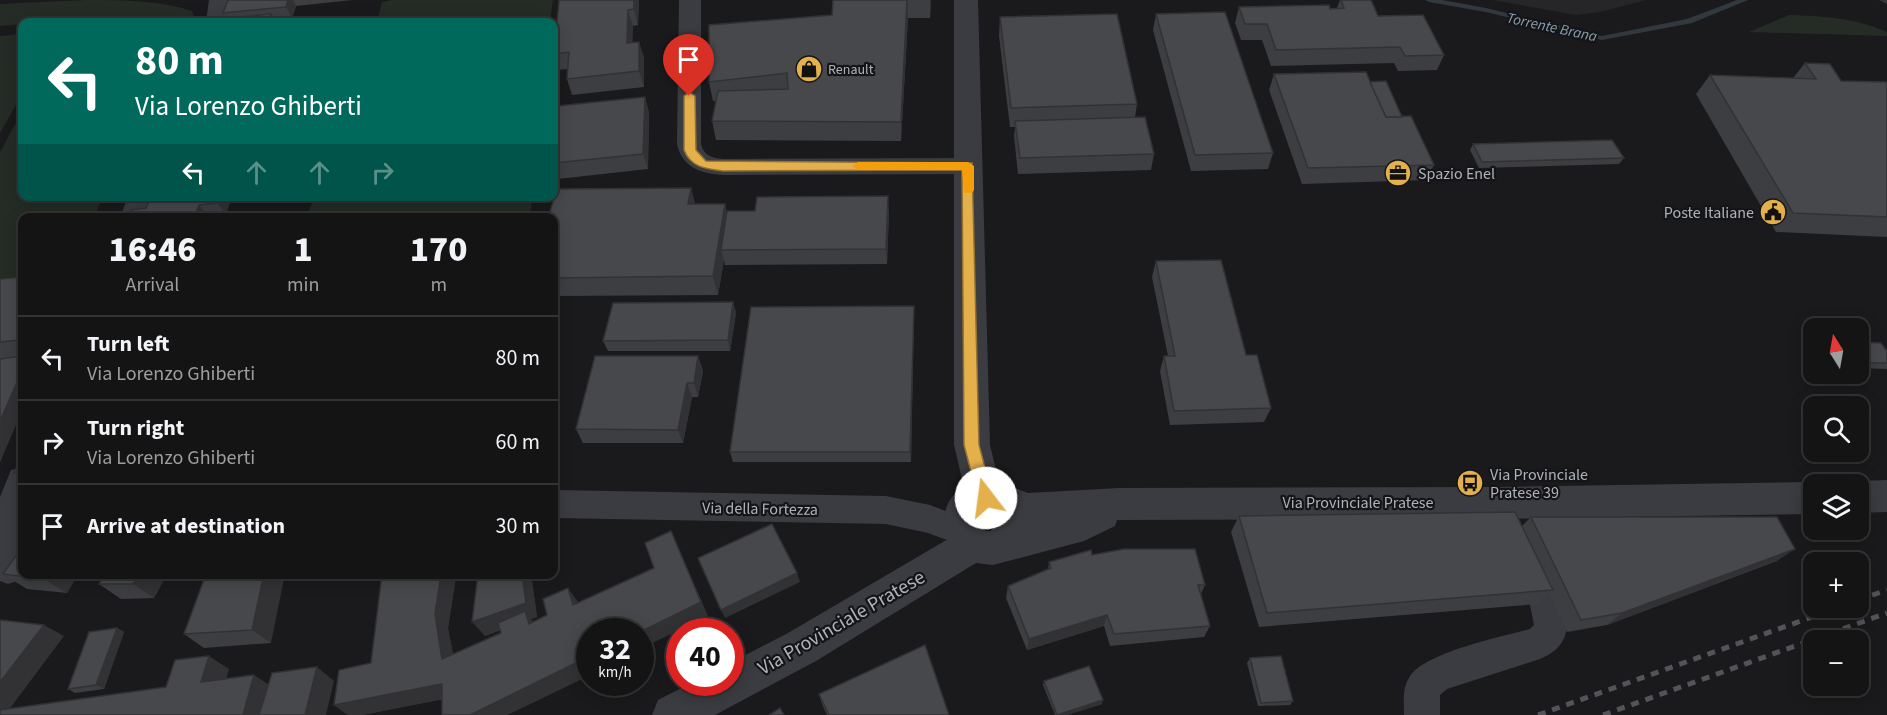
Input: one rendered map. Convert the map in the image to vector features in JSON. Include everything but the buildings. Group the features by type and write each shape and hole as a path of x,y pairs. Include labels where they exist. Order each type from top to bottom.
{"street":[{"path":"217,18 220,0"},
{"path":"690,0 689,144 692,156 703,164 724,167 968,166"},
{"path":"966,0 972,445 994,500 1011,509 1016,524 1010,539 970,546"},
{"path":"10,569 5,546 6,530 18,492"},
{"path":"1869,497 1887,496"},
{"name":"Via Provinciale Pratese","path":"994,500 1028,509 1119,504 1803,498"},
{"path":"1422,715 1422,688 1436,675 1540,642 1550,634 1552,626 1548,610 1498,502"},
{"name":"Via della Fortezza","path":"558,504 886,510 930,519 970,546"},
{"name":"Via Provinciale Pratese","path":"673,715 802,647 970,546 1084,524 1119,504"}],"shaded area":[{"path":"86,0 126,1 179,7 192,11 195,18 18,18 18,24 0,26 0,4"},
{"path":"391,0 553,0 551,18 378,18 382,2"},
{"path":"1492,0 1646,0 1600,12 1576,15"},
{"path":"1789,15 1851,21 1887,32 1887,36 1749,32"},
{"path":"18,34 18,101 0,133 0,36"},
{"path":"18,119 18,201 101,201 96,213 18,213 18,281 0,283 0,152"},
{"path":"313,201 532,201 530,213 308,213"}],"waterway":[{"name":"Torrente Brana","path":"1429,0 1486,10 1602,38 1689,21 1744,0"},
{"name":"Torrente Brana","path":"1883,0 1887,2"}],"railway":[{"path":"1869,596 1887,590"},
{"path":"1603,715 1887,613"},
{"path":"1538,715 1809,618"}],"slow traffic":[{"path":"858,166 968,166 968,190"}],"place":[{"name":"Renault","path":"809,69"},
{"name":"Spazio Enel","path":"1398,173"},
{"name":"Poste Italiane","path":"1773,212"},
{"name":"Via Provinciale Pratese 39","path":"1470,483"}],"route":[{"path":"689,96 690,150 692,156 703,164 724,167 968,166 972,445 986,498"}]}
